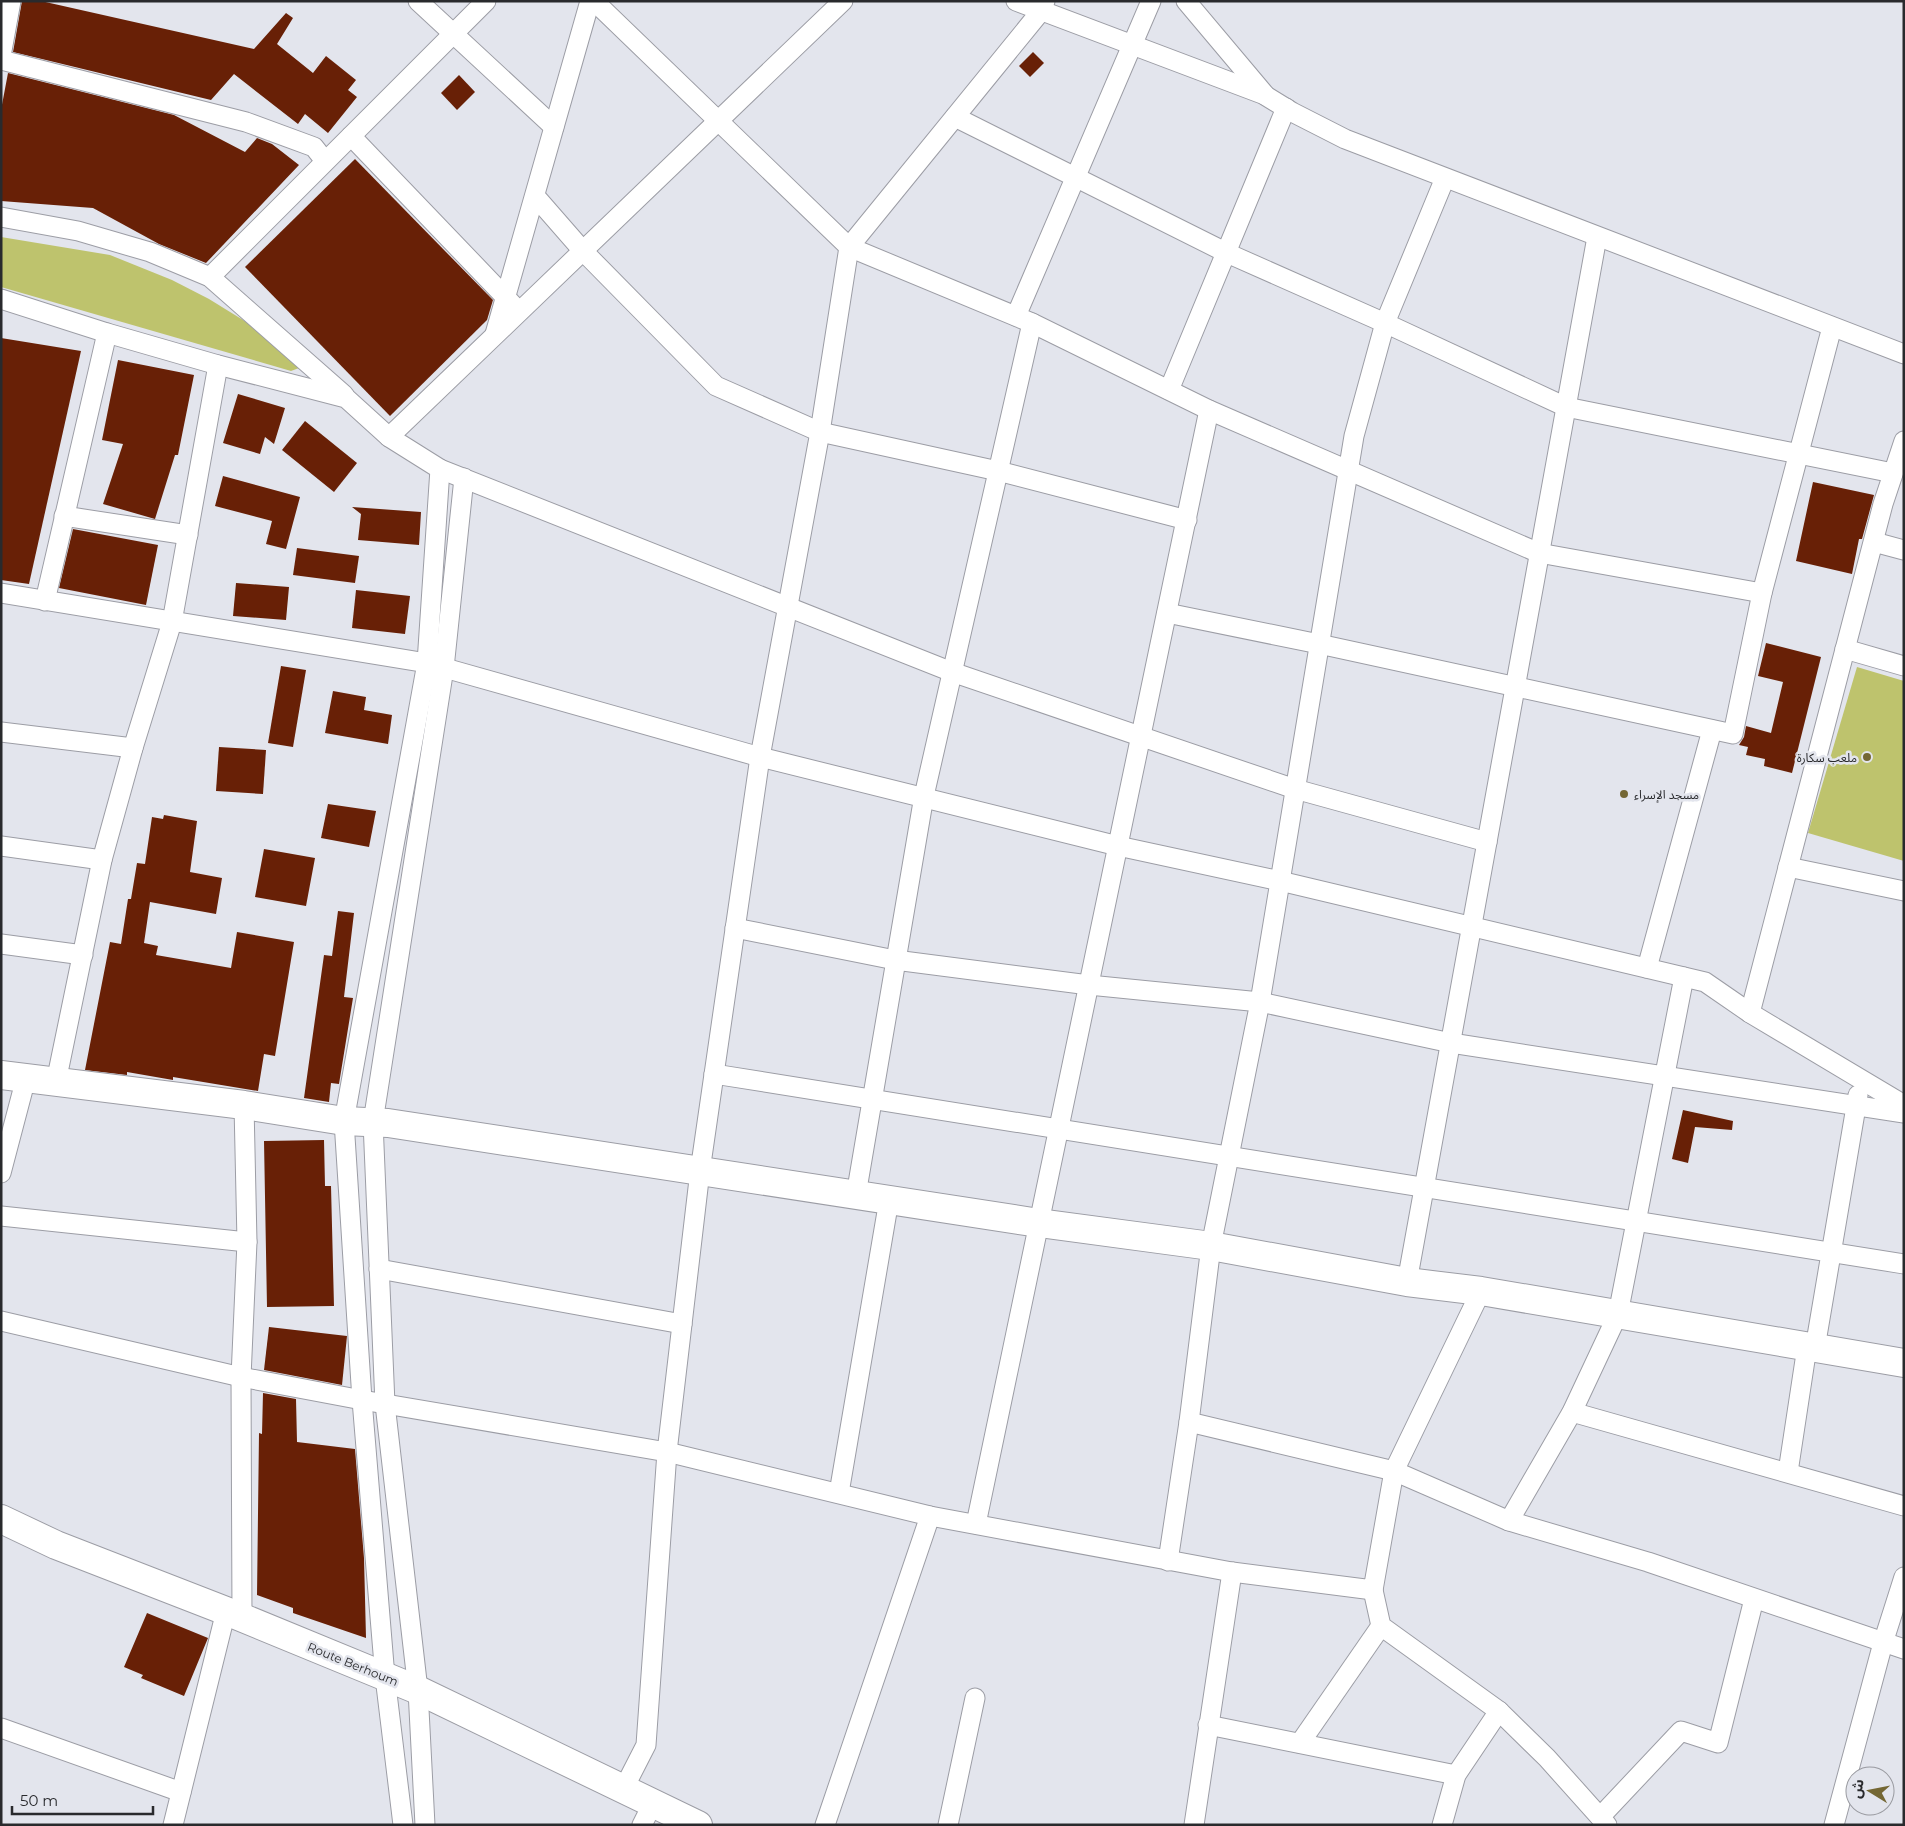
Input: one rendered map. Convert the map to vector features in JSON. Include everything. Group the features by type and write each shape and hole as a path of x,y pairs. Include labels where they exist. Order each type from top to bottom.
{"street":[{"path":"1,56 11,1"},
{"path":"418,1 554,127"},
{"path":"210,277 486,1"},
{"path":"389,437 495,335 513,305 535,196 590,1"},
{"path":"594,1 717,122 850,247 1024,319 1209,410 1348,472 1540,553 1762,593"},
{"path":"513,305 583,251 843,1"},
{"path":"1016,1 1043,6 1132,45 1266,96 1345,139 1904,354"},
{"path":"856,1195 924,796 998,471 1024,319 1075,178 1151,1"},
{"path":"1186,1 1266,96"},
{"path":"624,1788 646,1745 667,1452 700,1171 760,756 820,432 850,247 1043,6"},
{"path":"1,60 246,122 314,147 326,161"},
{"path":"1169,390 1286,108"},
{"path":"954,118 1226,253 1385,323 1566,408 1893,473"},
{"path":"351,136 513,305"},
{"path":"1168,1561 1190,1422 1211,1246 1260,1002 1354,436 1385,323 1445,178"},
{"path":"535,196 583,251 716,386 820,432 998,471 1187,520"},
{"path":"1,217 78,231 150,252 210,277 389,437 440,469 786,608 952,672 1295,789 1487,842"},
{"path":"1407,1282 1597,237"},
{"path":"1,299 107,333 218,365 346,398"},
{"path":"1167,613 1733,734 1762,593 1832,327"},
{"path":"44,601 107,333"},
{"path":"56,1082 102,860 133,748 172,622 218,365"},
{"path":"976,1524 1209,410"},
{"path":"1750,1013 1845,649 1893,473 1904,441"},
{"path":"403,1825 385,1677 362,1400 344,1121 435,665 440,469"},
{"path":"425,1825 418,1690 385,1404 373,1122 435,665 464,478"},
{"path":"64,516 188,535"},
{"path":"1874,542 1904,550"},
{"path":"1,593 435,665 760,756 1118,846 1280,881 1705,982 1750,1013 1904,1105"},
{"path":"1845,649 1904,666"},
{"path":"1647,968 1712,730"},
{"path":"1,732 133,748"},
{"path":"1,846 102,860"},
{"path":"1788,867 1904,891"},
{"path":"735,928 895,960 1089,985 1260,1002 1451,1043 1904,1113"},
{"path":"1,944 83,955"},
{"path":"1509,1521 1572,1412 1618,1314 1684,977"},
{"path":"714,1074 1904,1264"},
{"path":"1,1173 14,1076 244,1105 344,1121 373,1122 1039,1223 1211,1246 1407,1282 1481,1291 1904,1363"},
{"path":"1788,1472 1831,1252 1860,1079"},
{"path":"173,1825 234,1614 247,1242 244,1105"},
{"path":"839,1493 889,1200"},
{"path":"1,1216 247,1242"},
{"path":"379,1270 682,1324"},
{"path":"1481,1291 1394,1471 1373,1590 1381,1626 1499,1710 1547,1758 1603,1821 1681,1731 1718,1743 1754,1598"},
{"path":"1,1321 241,1377 362,1400 667,1452 930,1516 1232,1572 1373,1590"},
{"path":"1572,1412 1904,1506"},
{"path":"1190,1422 1394,1471 1509,1521 1648,1562 1904,1649"},
{"path":"825,1825 930,1516"},
{"name":"Route Berhoum","path":"1,1519 56,1545 234,1614 418,1690 624,1788 648,1814 698,1825"},
{"path":"1194,1825 1232,1572"},
{"path":"1834,1825 1883,1643 1904,1576"},
{"path":"1300,1744 1381,1626"},
{"path":"948,1825 975,1698"},
{"path":"1442,1825 1456,1775 1499,1710"},
{"path":"1208,1725 1456,1775"},
{"path":"1,1728 181,1792"}],"green space":[{"path":"1,237 110,255 172,280 209,299 256,328 299,368 291,371 1,287"},
{"name":"ملعب سكارة","path":"1857,667 1904,681 1904,861 1808,833"}],"building":[{"path":"22,1 41,1 254,49 286,13 293,18 277,44 313,73 326,56 356,80 348,90 357,97 328,133 305,114 298,124 234,74 211,100 13,52"},
{"path":"1033,52 1044,63 1030,77 1019,66"},
{"path":"8,73 174,115 245,152 257,138 272,144 299,165 206,263 159,244 93,208 1,201 1,110"},
{"path":"459,75 475,92 457,110 441,93"},
{"path":"355,159 493,300 487,320 390,416 245,267"},
{"path":"1,338 81,351 29,584 1,580"},
{"path":"118,360 194,375 178,455 175,455 155,519 103,504 123,444 102,440"},
{"path":"238,394 285,408 274,444 265,437 260,454 223,443"},
{"path":"305,421 357,463 334,492 282,450"},
{"path":"223,476 300,497 286,549 266,544 272,521 215,506"},
{"path":"1813,482 1874,495 1862,539 1859,539 1852,574 1796,561"},
{"path":"352,507 421,512 419,545 358,540 361,514"},
{"path":"73,529 158,545 146,605 59,588"},
{"path":"297,548 359,556 355,583 293,575"},
{"path":"236,583 289,587 286,620 233,616"},
{"path":"356,590 410,596 405,634 352,628"},
{"path":"1766,643 1821,657 1792,773 1764,766 1765,759 1746,755 1748,747 1739,745 1744,737 1746,726 1771,733 1783,682 1758,676"},
{"path":"281,666 306,670 293,747 268,743"},
{"path":"333,691 366,697 364,710 392,715 388,744 325,733"},
{"path":"219,747 266,750 263,794 216,791"},
{"path":"328,804 376,811 369,847 321,838"},
{"path":"164,815 197,821 190,872 222,878 216,914 150,902 144,943 158,946 156,955 231,968 237,932 294,942 275,1056 264,1054 258,1091 173,1077 173,1080 127,1072 127,1075 85,1070 110,942 121,944 128,899 131,899 137,863 145,864 152,817 163,819"},
{"path":"264,849 315,858 306,906 255,897"},
{"path":"338,911 354,913 344,997 353,998 339,1084 331,1083 329,1102 304,1098 324,955 332,956"},
{"path":"1683,1110 1733,1121 1732,1130 1695,1127 1688,1163 1672,1159"},
{"path":"324,1140 325,1186 331,1186 334,1306 267,1307 264,1141"},
{"path":"269,1327 347,1336 342,1385 264,1370"},
{"path":"263,1393 296,1399 297,1442 355,1449 364,1558 366,1638 293,1613 293,1608 257,1595 259,1433 262,1434"},
{"path":"147,1613 208,1638 184,1696 141,1678 143,1675 124,1667"}],"place":[{"name":"ملعب سكارة","path":"1867,757"},
{"name":"مسجد الإسراء","path":"1624,794"}]}
